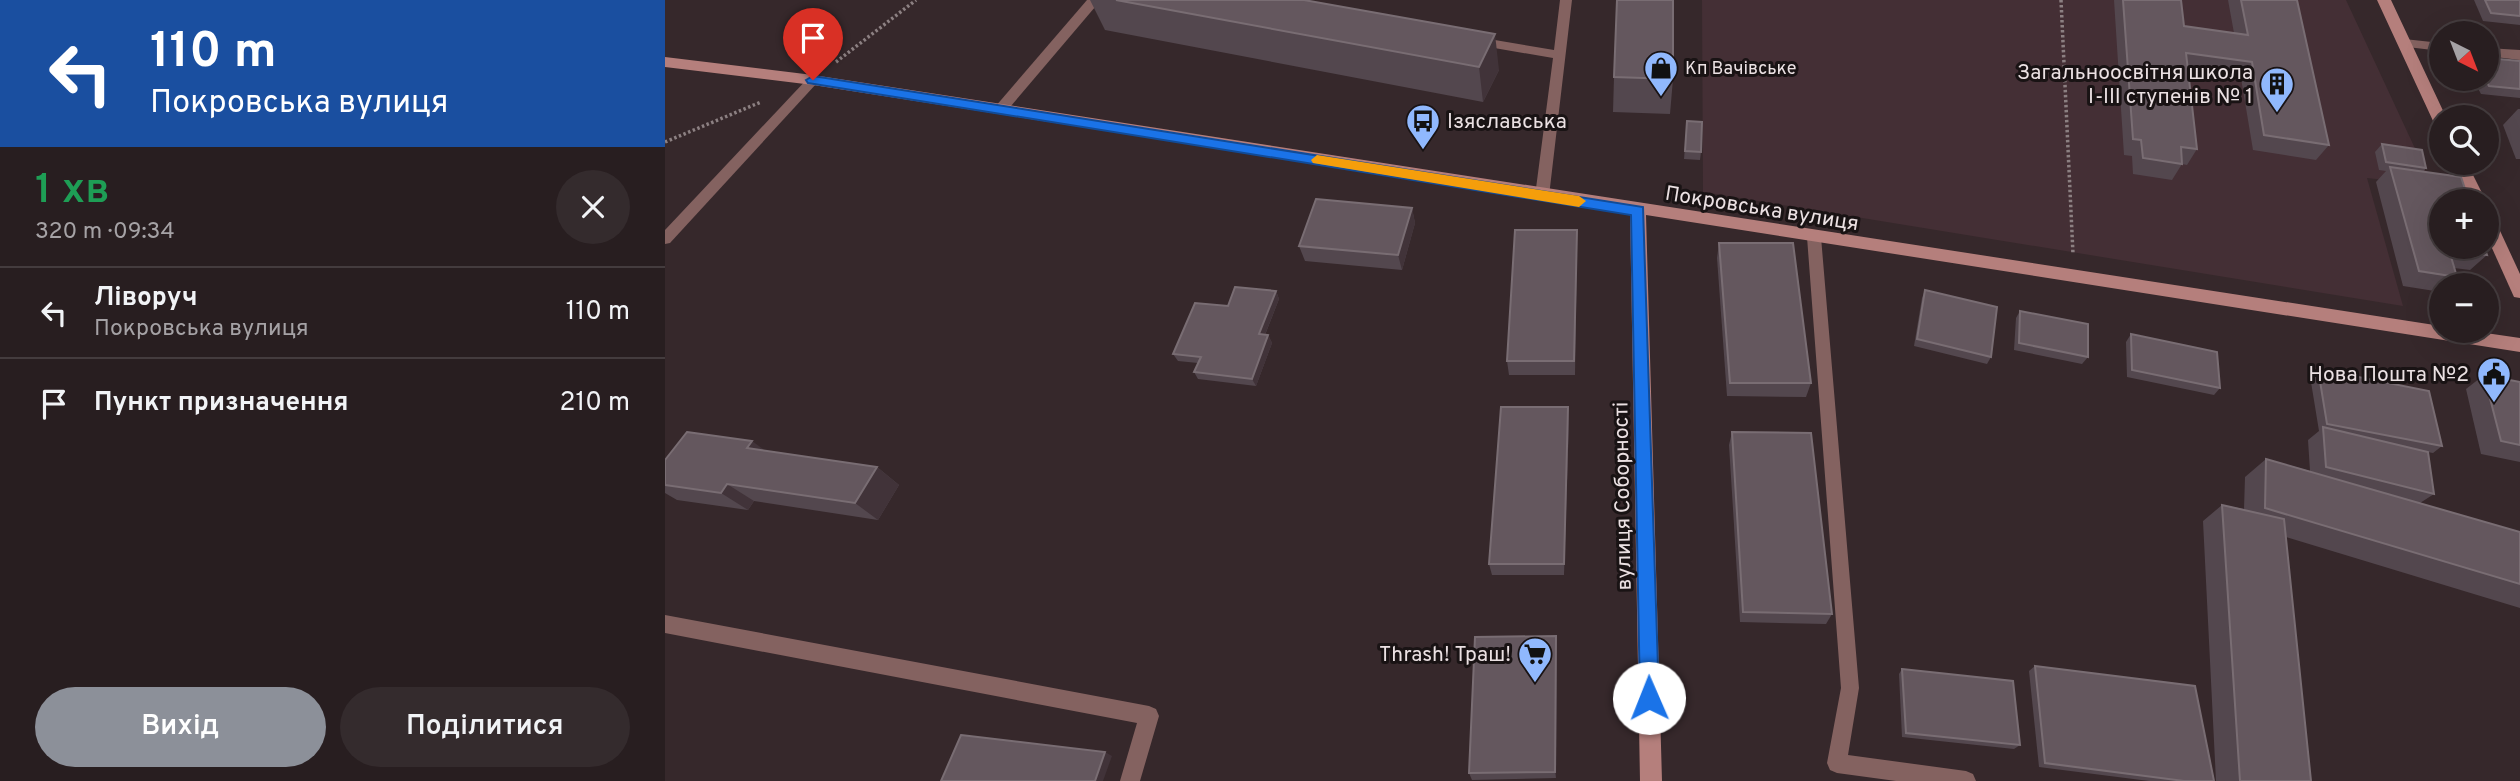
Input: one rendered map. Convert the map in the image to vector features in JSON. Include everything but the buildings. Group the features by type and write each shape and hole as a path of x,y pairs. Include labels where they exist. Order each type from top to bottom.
{"main road":[{"path":"2384,0 2433,105"},
{"name":"Покровська вулиця","path":"665,61 813,80 1638,211 2520,345"},
{"name":"вулиця Соборності","path":"1638,211 1651,781"},
{"path":"2499,246 2520,292"}],"street":[{"path":"1000,110 1094,0"},
{"path":"2404,43 2429,46"},
{"path":"2499,53 2520,55"}],"lane":[{"path":"1542,195 1566,0"},
{"path":"1463,38 1559,55"},
{"path":"665,239 813,80"},
{"path":"1814,237 1850,688 1837,763 1966,781"},
{"path":"665,624 1149,716 1130,781"}],"path":[{"path":"813,80 916,0"},
{"path":"2061,0 2074,276"},
{"path":"665,142 764,101"}],"shaded area":[{"path":"1702,0 2346,0 2432,185 2367,178 2403,306 1703,192"}],"slow traffic":[{"path":"1317,160 1579,201"}],"place":[{"name":"Кп Вачівське","path":"1661,98"},
{"name":"Загальноосвітня школа І-ІІІ ступенів № 1","path":"2277,114"},
{"name":"Ізяславська","path":"1423,151"},
{"name":"Нова Пошта №2","path":"2494,404"},
{"name":"Thrash! Траш!","path":"1535,684"}],"route":[{"path":"813,80 1638,211 1649,698"}]}
